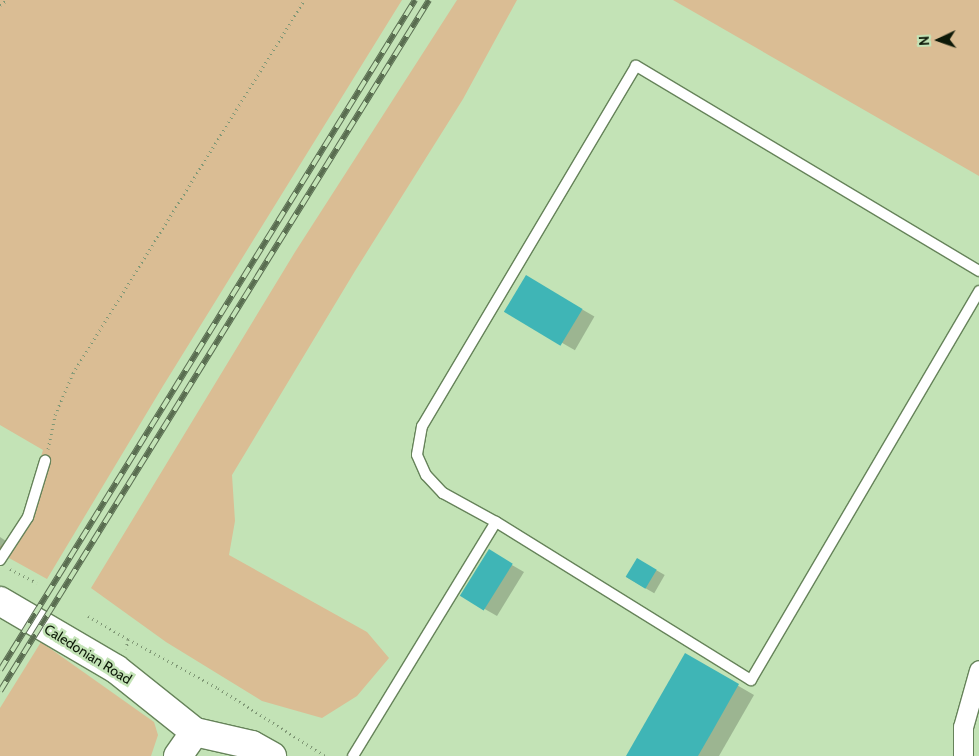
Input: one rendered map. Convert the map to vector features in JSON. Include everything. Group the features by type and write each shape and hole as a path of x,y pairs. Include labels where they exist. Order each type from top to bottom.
{"main road":[{"name":"Caledonian Road","path":"0,601 116,669 195,732"},
{"path":"178,756 195,732 252,744 272,756"}],"street":[{"path":"963,756 962,726 976,689 979,670"}],"lane":[{"path":"979,271 636,66 422,426 417,455 426,475 443,493 496,522 750,680 979,291"},
{"path":"4,564 28,517 45,462"},
{"path":"353,756 496,522"}],"path":[{"path":"0,5 7,0"},
{"path":"45,462 55,415 73,373 304,0"},
{"path":"4,564 37,583"},
{"path":"128,639 218,688 325,756"}],"shaded area":[{"path":"0,0 402,0 163,386 47,579 9,558 0,556 0,547 22,523 43,450 0,425"},
{"path":"457,0 517,0 463,99 355,271 232,475 235,521 229,555 367,632 389,658 357,696 322,718 262,701 166,642 91,588 295,252"},
{"path":"673,0 979,0 979,176"},
{"path":"41,642 154,722 158,735 151,756 0,756 0,708"}],"building":[{"path":"526,275 583,309 560,346 504,312"},
{"path":"489,549 513,564 484,610 460,596"},
{"path":"637,558 657,570 645,589 626,577"},
{"path":"685,653 739,684 713,730 698,756 626,756"}],"railway":[{"path":"0,670 415,0"},
{"path":"0,691 429,0"}]}
